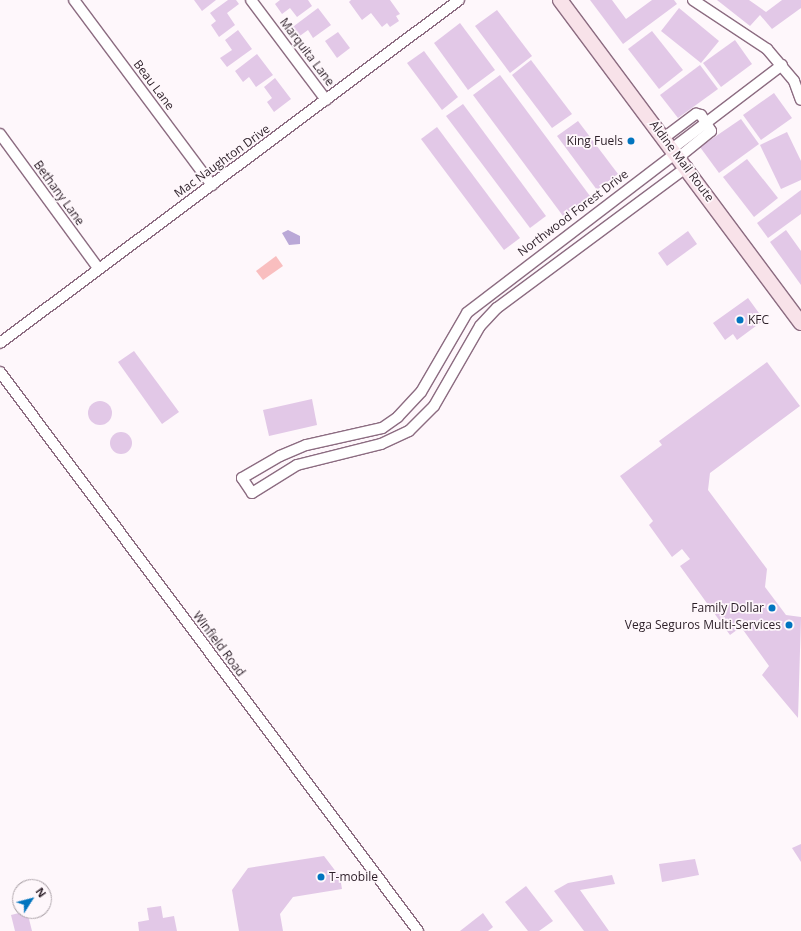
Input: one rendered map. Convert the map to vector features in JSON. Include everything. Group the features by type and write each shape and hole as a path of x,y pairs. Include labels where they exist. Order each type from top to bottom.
{"main road":[{"name":"Aldine Mail Route","path":"560,0 676,152 801,323"}],"street":[{"name":"Beau Lane","path":"74,0 212,185"},
{"name":"Marquita Lane","path":"252,0 326,100"},
{"name":"Mac Naughton Drive","path":"0,343 98,268 212,185 459,0"},
{"path":"694,0 756,40 782,65 794,80 801,100"},
{"path":"706,122 782,65"},
{"path":"696,114 706,122 711,131 676,152 696,114"},
{"name":"Bethany Lane","path":"0,134 98,268"},
{"name":"Northwood Forest Drive","path":"676,152 497,308 480,326 434,406 409,431 381,444 297,465 252,492 242,478 293,450 382,428 398,417 421,392 467,313 487,296 676,152"},
{"path":"487,296 497,308"},
{"name":"Winfield Road","path":"0,372 418,931"},
{"path":"398,417 409,431"}],"shaded area":[{"path":"288,230 300,236 300,244 289,245 282,233"},
{"path":"276,256 283,266 263,280 256,271"}],"building":[{"path":"194,0 216,0 202,11"},
{"path":"228,0 236,0 239,4 227,13 235,25 219,37 211,25 216,21 210,13"},
{"path":"280,0 308,0 312,6 297,17 290,8 282,14 275,4"},
{"path":"351,0 390,0 400,14 396,16 399,21 390,27 387,23 382,27 371,13 362,20 349,2"},
{"path":"590,0 612,0 626,19 652,0 674,0 677,4 623,44"},
{"path":"717,0 749,0 766,12 782,0 801,0 801,8 772,29 760,15 750,26"},
{"path":"318,8 331,25 313,38 308,30 297,38 290,29"},
{"path":"679,8 719,41 701,63 661,31"},
{"path":"497,10 532,56 510,73 475,26"},
{"path":"460,23 495,70 468,90 434,43"},
{"path":"238,30 252,49 227,67 220,58 232,50 225,40"},
{"path":"652,31 683,70 659,89 628,49"},
{"path":"338,32 350,48 337,58 325,41"},
{"path":"735,40 752,64 721,87 703,63"},
{"path":"424,51 458,97 442,110 407,63"},
{"path":"257,54 273,75 256,87 249,77 243,82 235,71"},
{"path":"531,60 572,114 552,128 512,75"},
{"path":"700,65 718,89 678,118 660,95"},
{"path":"500,75 590,196 563,216 473,95"},
{"path":"275,78 291,99 274,112 267,102 272,98 264,87"},
{"path":"774,93 792,118 761,140 743,115"},
{"path":"463,104 546,216 530,228 446,116"},
{"path":"741,119 759,144 719,173 700,147"},
{"path":"578,121 618,174 597,190 557,136"},
{"path":"437,127 520,238 504,250 421,139"},
{"path":"787,132 801,161 801,180 781,189 760,145"},
{"path":"747,159 778,198 754,217 723,177"},
{"path":"801,190 801,214 768,238 757,223"},
{"path":"786,230 801,251 801,285 770,242"},
{"path":"688,231 697,244 667,266 658,253"},
{"path":"748,298 764,320 737,340 733,334 725,340 713,323"},
{"path":"134,351 179,412 162,424 118,362"},
{"path":"767,362 800,406 710,473 708,490 767,569 765,587 786,615 801,617 798,718 762,675 769,666 741,627 730,635 680,566 690,559 682,549 672,557 649,525 653,521 620,476 662,445 659,441"},
{"path":"312,399 317,425 269,436 263,410"},
{"path":"100,401 108,405 112,413 108,421 100,425 92,421 88,413 92,405"},
{"path":"121,432 129,435 132,443 129,451 121,454 113,451 110,443 113,435"},
{"path":"801,844 801,862 792,848"},
{"path":"324,856 340,877 342,889 293,897 280,914 283,931 239,931 232,890 248,868"},
{"path":"695,859 699,875 662,882 659,864"},
{"path":"612,875 615,884 580,890 609,931 584,931 554,891 568,883"},
{"path":"526,886 553,921 539,931 528,931 505,902"},
{"path":"161,906 163,918 174,916 177,931 139,931 138,922 149,920 147,908"},
{"path":"483,913 493,927 488,931 460,931"},
{"path":"12,919 29,919 32,931 15,931"}],"place":[{"name":"King Fuels","path":"631,141"},
{"name":"KFC","path":"740,320"},
{"name":"Family Dollar","path":"772,608"},
{"name":"Vega Seguros Multi-Services","path":"789,625"},
{"name":"T-mobile","path":"321,877"}]}
